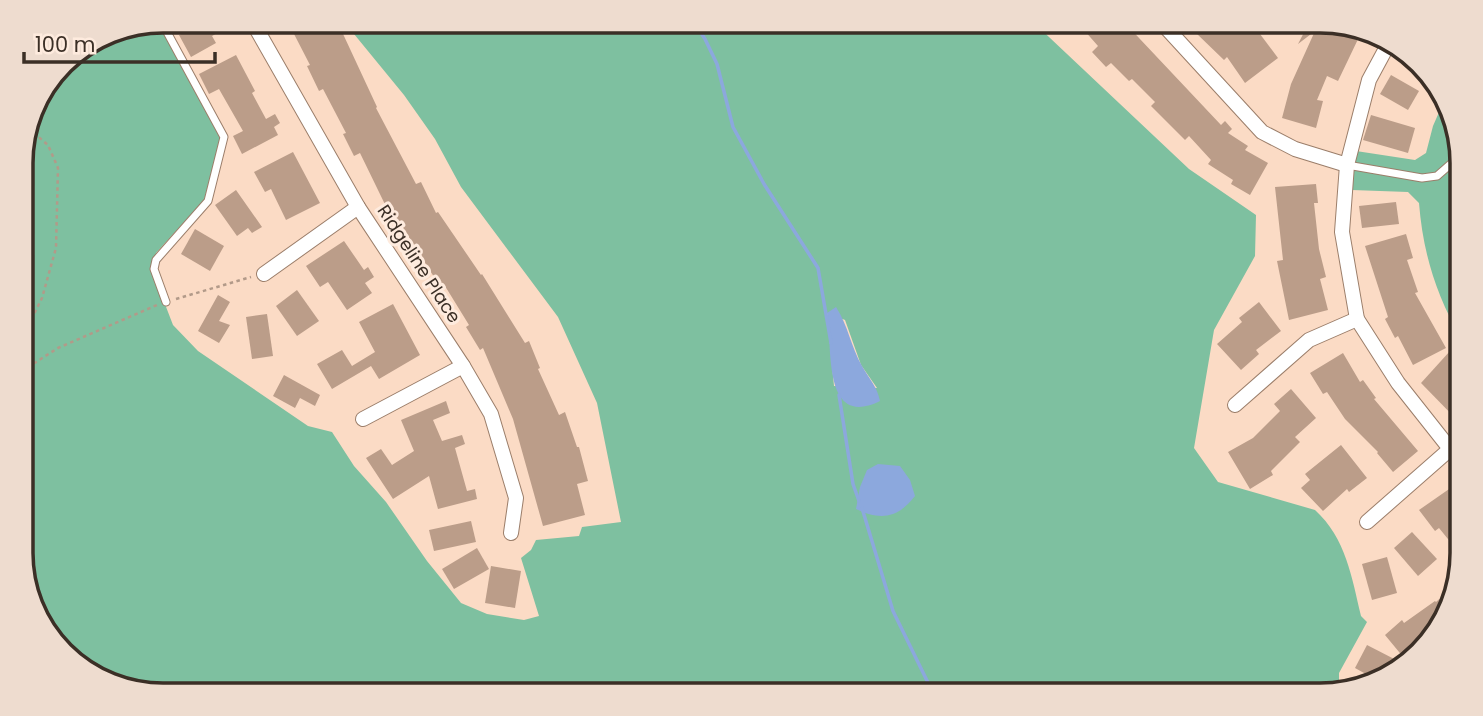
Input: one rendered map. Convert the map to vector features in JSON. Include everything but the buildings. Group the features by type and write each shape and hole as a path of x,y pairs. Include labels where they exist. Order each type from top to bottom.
{"street":[{"name":"Ridgeline Place","path":"259,33 358,207 463,366 491,414 516,498 511,533"},
{"path":"1171,33 1262,132 1295,149 1346,165"},
{"path":"1367,522 1449,450 1398,383 1357,319 1342,232 1346,165 1368,80 1385,51"},
{"path":"264,274 358,207"},
{"path":"1235,405 1309,340 1357,319"},
{"path":"363,419 463,366"}],"lane":[{"path":"166,302 154,269 156,260 208,201 224,137 167,33"},
{"path":"1346,165 1422,178 1437,176 1450,165"}],"path":[{"path":"34,316 43,298 56,248 58,168 48,145 37,135"},
{"path":"33,364 58,348 166,302 264,274"}],"green space":[{"path":"165,33 222,134 204,200 156,253 153,273 173,325 198,351 308,426 332,432 354,466 386,502 427,561 461,603 487,614 524,620 539,616 521,558 531,550 536,540 579,536 582,527 621,522 597,403 558,317 461,187 435,139 404,95 353,33 1045,33 1189,169 1256,215 1255,256 1214,330 1194,448 1218,482 1315,510 1334,533 1346,559 1361,616 1367,622 1339,673 1339,681 163,683 121,676 98,665 71,645 60,632 43,603 34,570 34,155 43,113 55,91 78,65 91,55 121,40","holes":["827,313 845,320 861,365 877,388 834,386"]},
{"path":"1439,112 1449,146 1450,163 1450,317 1432,273 1419,203 1408,192 1352,190 1356,151 1415,160 1426,153"}],"water":[{"path":"836,307 858,359 880,401 861,407 848,404 839,394 831,362 827,313"},
{"path":"878,464 900,466 910,480 915,496 902,509 881,516 856,509 860,487 867,470"}],"waterway":[{"path":"701,33 717,64 733,127 764,184 818,268 831,343"},
{"path":"839,395 853,484 859,501"},
{"path":"862,508 893,611 928,682"}]}
